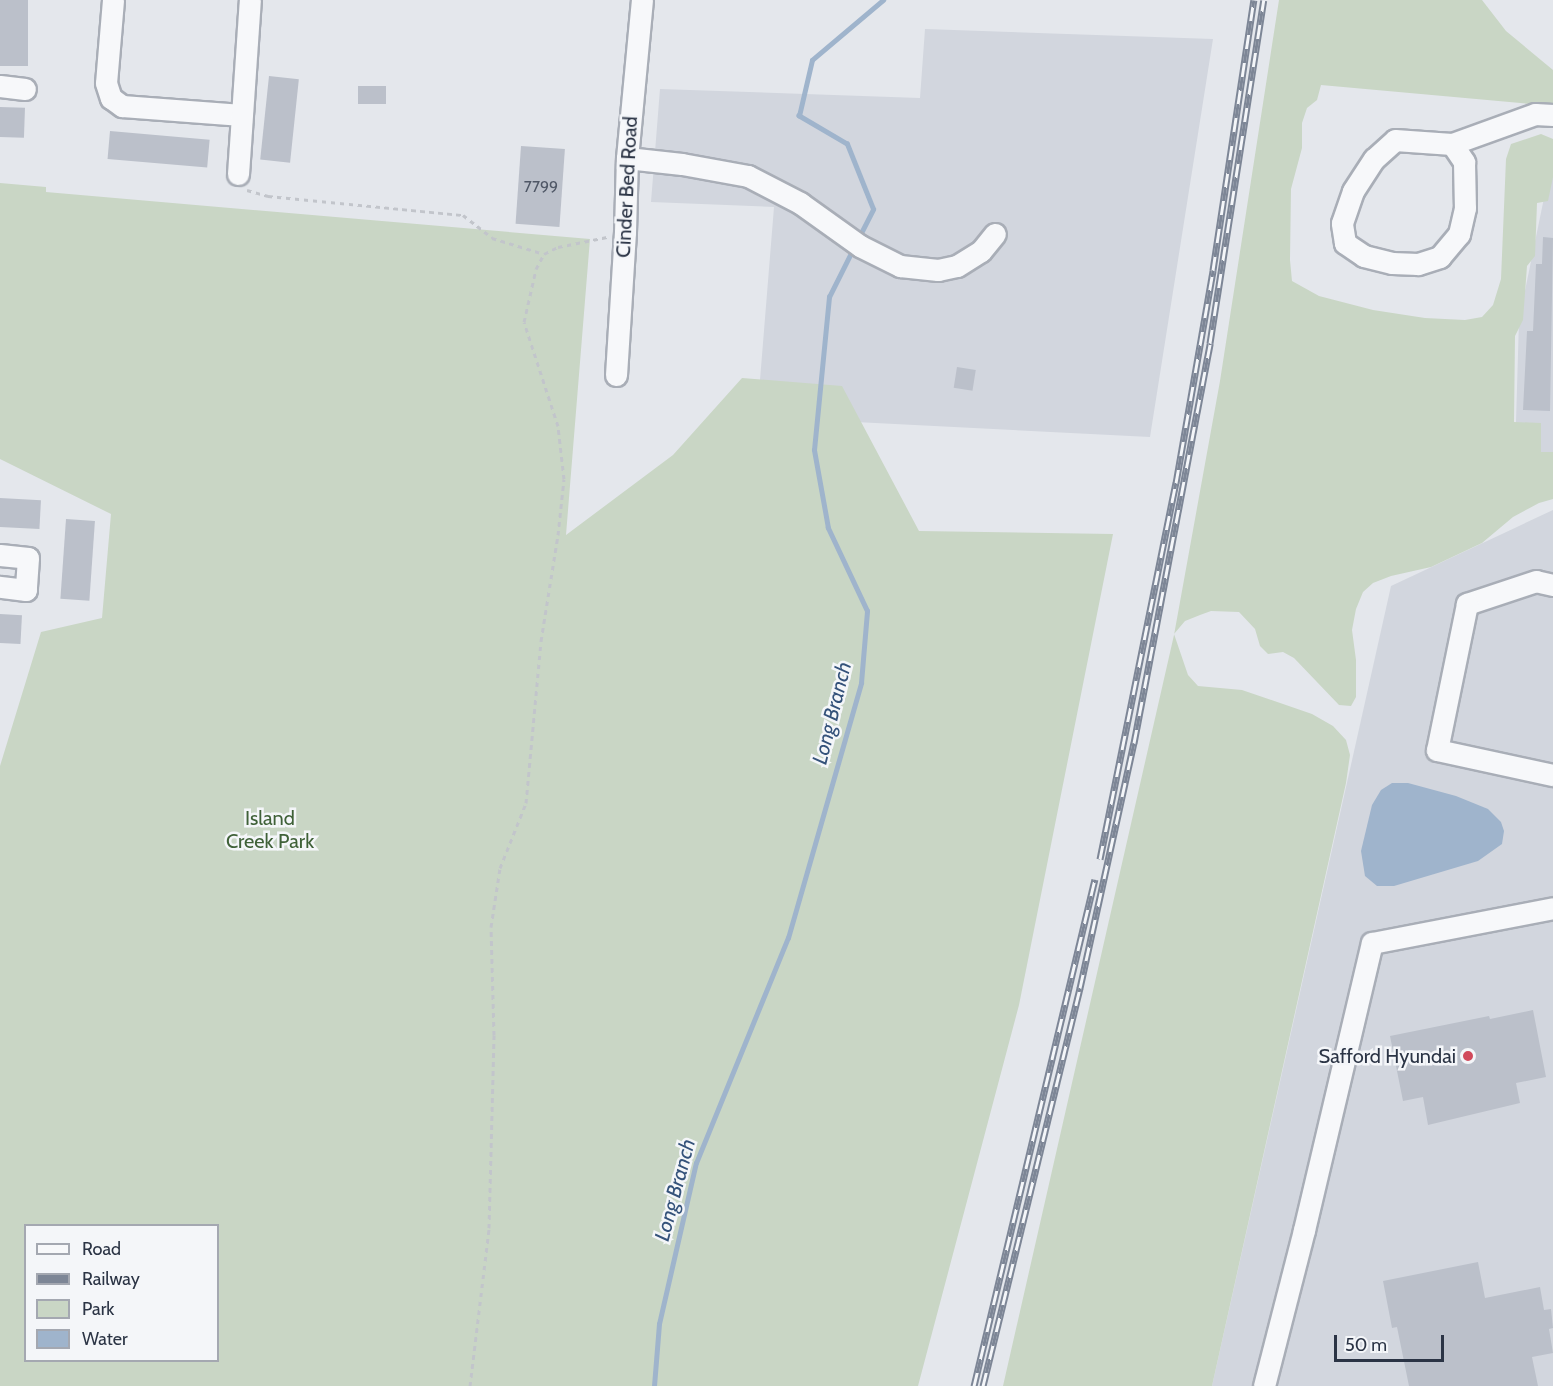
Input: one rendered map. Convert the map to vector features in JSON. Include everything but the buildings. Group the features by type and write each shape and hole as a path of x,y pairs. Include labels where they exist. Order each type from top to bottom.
{"street":[{"path":"113,0 106,83 111,98 122,106 242,116"},
{"path":"238,174 250,0"},
{"name":"Cinder Bed Road","path":"616,375 627,158 642,0"},
{"path":"0,86 25,89"},
{"path":"1452,144 1464,162 1465,208 1459,234 1440,257 1418,264 1392,263 1364,256 1345,243 1342,223 1353,191 1374,159 1395,140 1452,144 1534,114 1553,115"},
{"path":"627,158 682,164 748,177 800,203 854,242 900,266 938,270 957,266 981,251 994,234"},
{"path":"0,555 28,558 26,590 0,587"},
{"path":"1553,585 1536,581 1467,604 1437,750 1553,775"},
{"path":"1263,1386 1304,1230 1372,943 1553,908"}],"path":[{"path":"238,174 247,190 268,196 463,215 492,238 544,254"},
{"path":"470,1386 489,1228 494,1035 491,927 500,868 526,803 541,642 558,535 564,479 558,426 524,322 536,269 544,254 558,247 596,241 625,232"}],"shaded area":[{"path":"925,29 1213,39 1150,437 757,417 774,207 651,202 660,89 920,98"},
{"path":"1553,154 1553,458 1515,456 1519,320"},
{"name":"Safford Hyundai","path":"1553,510 1553,1386 1212,1386 1391,586"}],"green space":[{"path":"1279,0 1482,0 1506,31 1553,70 1553,106 1321,85 1317,100 1307,108 1302,123 1302,148 1291,189 1292,281 1319,296 1373,310 1425,318 1465,320 1482,317 1493,305 1501,279 1506,159 1511,144 1541,134 1553,139 1553,177 1548,201 1537,203 1535,256 1527,266 1523,320 1515,336 1514,422 1541,423 1541,452 1553,452 1553,499 1539,503 1513,517 1482,543 1431,567 1391,576 1373,583 1363,592 1356,609 1352,630 1356,660 1356,697 1351,706 1339,705 1294,658 1283,652 1268,654 1260,646 1255,629 1239,612 1211,611 1185,621 1174,634 1220,381"},
{"name":"Island Creek Park","path":"0,183 46,187 46,192 590,239 566,535 673,455 742,378 842,386 919,531 1113,534 1019,1005 918,1386 0,1386 0,766 41,632 102,618 111,514 0,459"},
{"path":"1174,635 1188,675 1198,686 1242,690 1312,714 1333,726 1346,740 1350,755 1346,783 1212,1386 1003,1386"}],"water":[{"path":"1392,783 1408,783 1456,796 1488,809 1501,822 1504,831 1502,844 1478,861 1394,886 1377,886 1365,876 1361,851 1372,805 1381,790"}],"waterway":[{"name":"Long Branch","path":"859,237 873,209 847,144 799,116 812,60 883,0"},
{"name":"Long Branch","path":"654,1386 659,1324 696,1163 788,938 861,683 867,611 828,528 814,450 829,297 854,247"}],"railway":[{"path":"1100,859 1176,483 1213,270 1254,0"},
{"path":"983,1386 1080,988 1134,743 1210,343 1264,0"},
{"path":"974,1386 1095,879"}],"place":[{"name":"Safford Hyundai","path":"1468,1056"}]}
